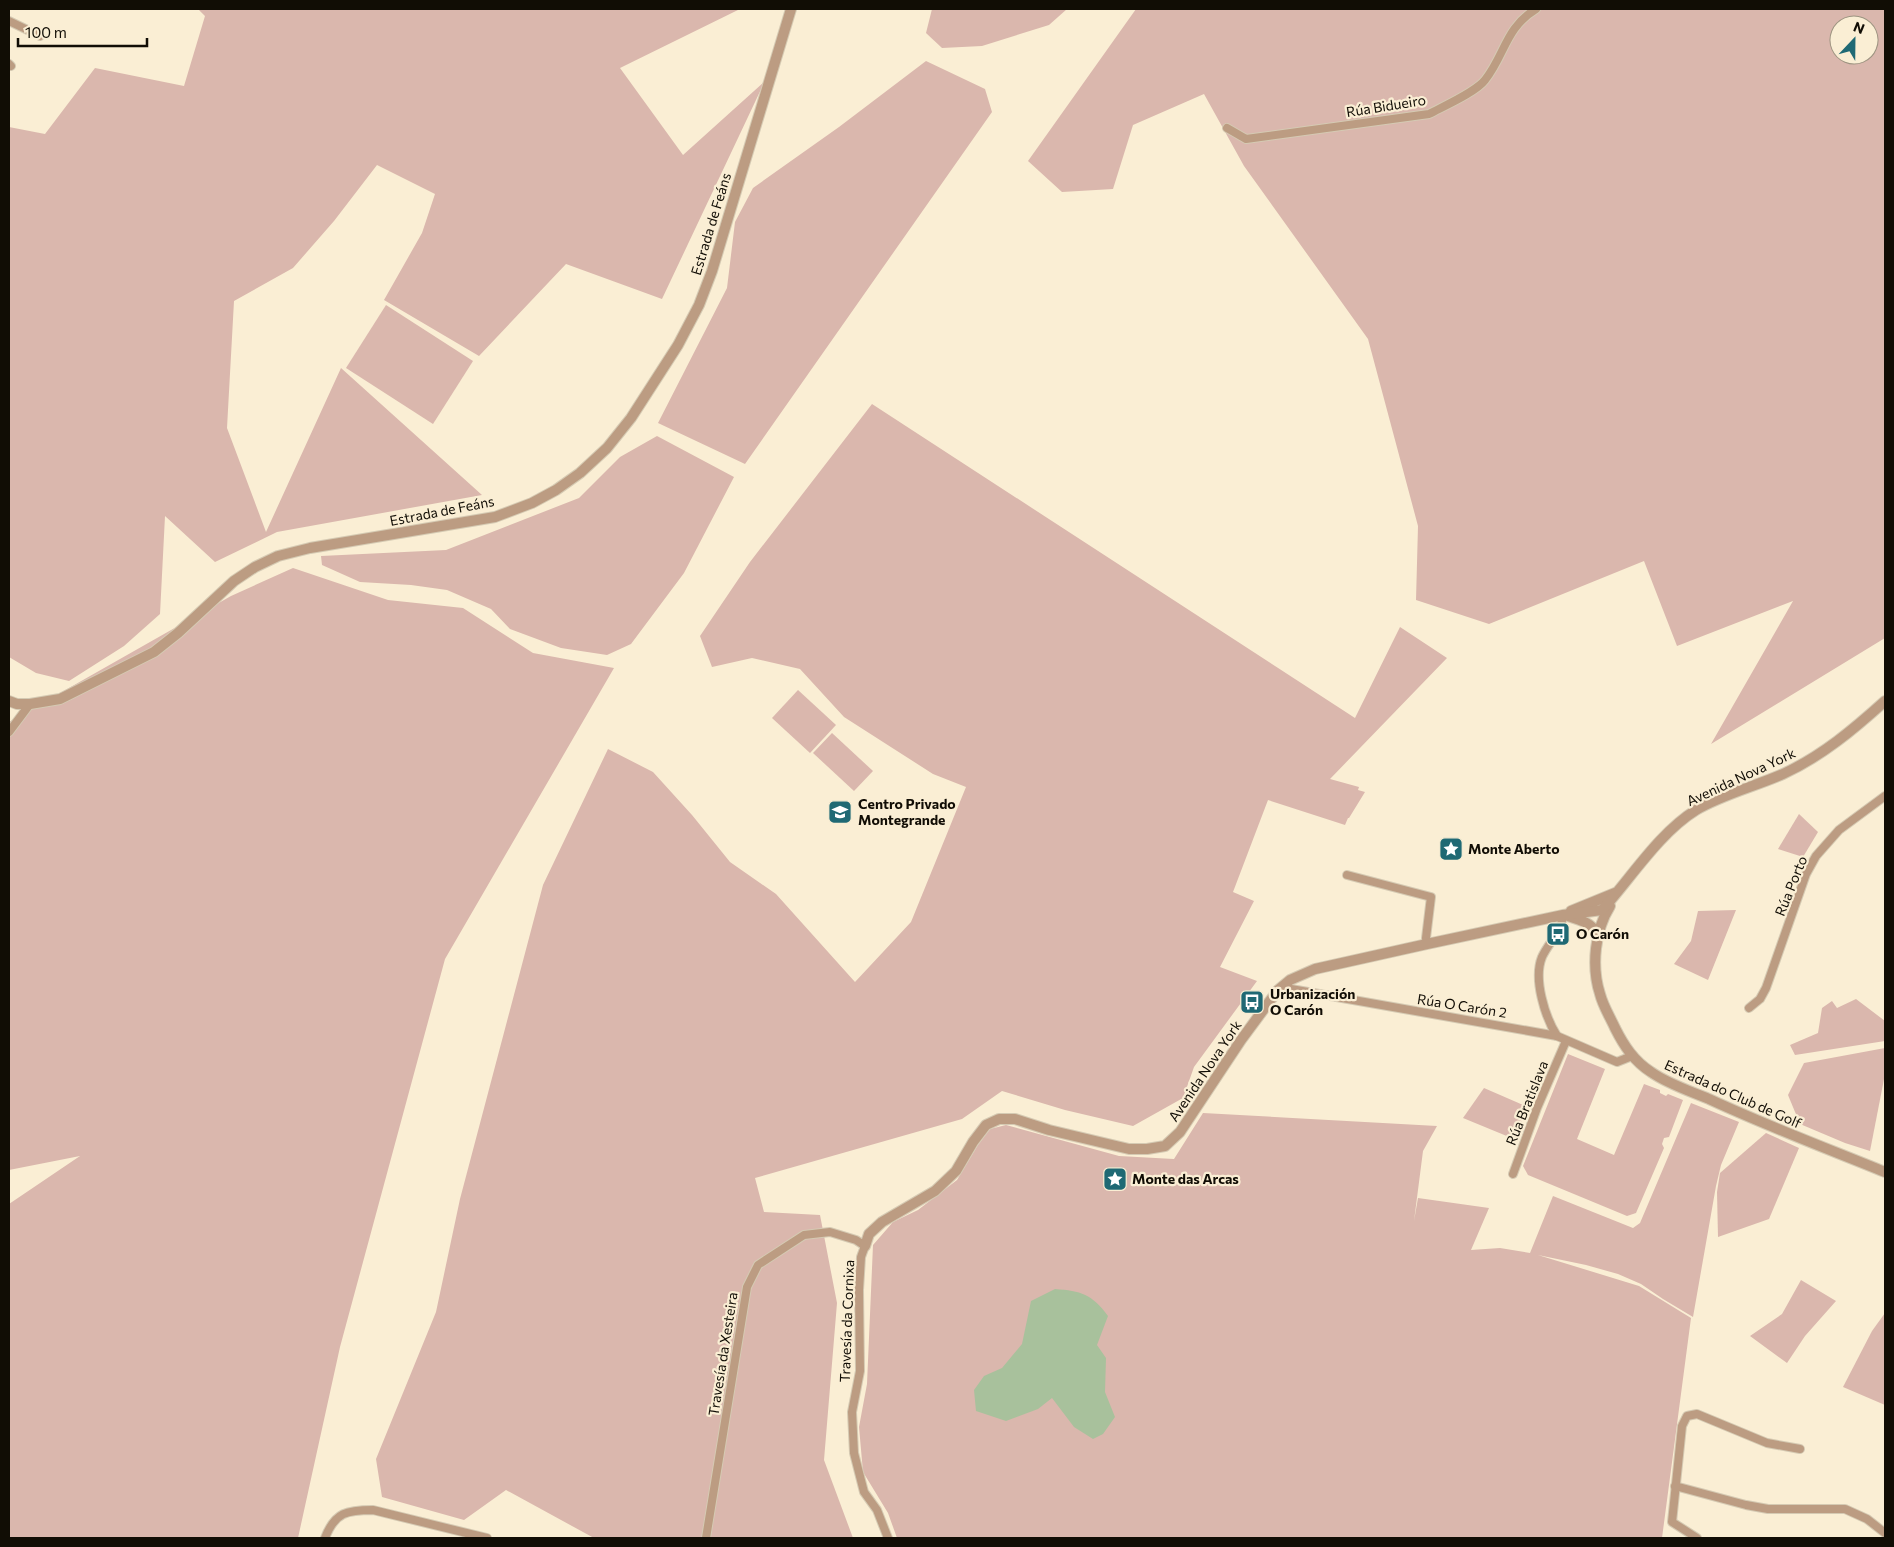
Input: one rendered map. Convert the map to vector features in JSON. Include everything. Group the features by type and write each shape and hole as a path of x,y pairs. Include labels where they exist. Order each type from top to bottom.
{"street":[{"name":"Estrada de Feáns","path":"9,701 17,704 30,704 60,698 154,652 178,634 234,581 278,556 310,548 495,517 532,503 556,490 587,467 607,448 631,418 678,345 699,305 712,271 790,9"},
{"name":"Rúa Bidueiro","path":"1227,128 1246,138 1429,114 1484,82 1512,30 1526,15 1536,9"},
{"path":"9,21 40,36"},
{"name":"Avenida Nova York","path":"1562,915 1621,890 1667,835 1696,810 1783,774 1806,762 1829,747 1885,701"},
{"path":"9,732 30,704"},
{"name":"Rúa Porto","path":"1749,1008 1760,999 1766,988 1806,874 1816,856 1839,830 1885,796"},
{"path":"1347,875 1431,896 1427,944"},
{"name":"Estrada do Club de Golf","path":"1621,890 1604,912 1598,935 1595,976 1600,994 1625,1048 1632,1056 1650,1072 1668,1082 1746,1116 1885,1172"},
{"path":"1587,904 1598,907 1604,912"},
{"name":"Avenida Nova York","path":"865,1246 870,1234 882,1222 942,1185 956,1171 973,1142 986,1125 999,1119 1015,1119 1049,1130 1129,1149 1165,1146 1180,1132 1241,1040 1278,990 1290,980 1315,969 1427,944 1562,915 1604,912"},
{"path":"1557,1036 1545,1012 1539,973 1542,957 1562,925 1562,915 1579,919 1594,927 1598,935"},
{"name":"Rúa O Carón 2","path":"1285,984 1292,989 1557,1036 1616,1062 1632,1056"},
{"name":"Rúa Bratislava","path":"1512,1174 1537,1108 1566,1041"},
{"name":"Travesía da Xesteira","path":"706,1538 747,1287 758,1265 804,1235 830,1232 856,1240 865,1246"},
{"name":"Travesía da Cornixa","path":"865,1246 860,1258 860,1371 852,1412 854,1453 864,1492 876,1510 888,1538"},
{"path":"1696,1538 1672,1522 1682,1426 1687,1416 1696,1414 1767,1443 1800,1449"},
{"path":"1676,1486 1768,1509 1845,1509 1868,1519 1885,1533"},
{"path":"325,1538 338,1515 354,1510 373,1510 487,1538"}],"shaded area":[{"path":"198,9 740,9 620,68 683,155 765,81 662,299 566,264 479,356 384,300 422,233 435,194 377,165 334,221 293,268 234,301 227,428 266,532 341,368 482,495 277,532 215,562 165,516 160,614 124,646 69,681 36,673 9,657 9,127 45,134 95,68 184,86 205,16"},
{"path":"932,9 1067,9 1049,25 982,46 942,48 926,33"},
{"path":"1136,9 1885,9 1885,638 1711,744 1793,601 1677,646 1644,561 1489,624 1416,600 1418,526 1368,339 1244,166 1204,94 1133,125 1113,189 1062,192 1028,161"},
{"path":"926,61 985,89 992,112 745,464 658,423 727,288 735,222 753,188 839,127"},
{"path":"386,305 473,361 433,424 346,368"},
{"path":"872,404 1355,718 1400,627 1447,658 1330,779 1359,787 1358,790 1365,792 1345,825 1268,800 1233,892 1254,901 1220,967 1257,981 1194,1067 1183,1098 1133,1126 1065,1110 1002,1091 962,1119 755,1178 764,1212 820,1215 837,1303 824,1460 853,1538 594,1538 506,1490 464,1520 382,1497 376,1459 436,1312 460,1199 543,885 608,749 653,772 692,815 730,862 776,894 855,982 911,922 966,787 933,774 844,717 800,669 752,658 712,667 700,636 750,562"},
{"path":"657,436 734,477 684,573 631,644 607,655 561,648 510,629 491,609 447,590 411,585 360,582 322,565 321,556 446,550 579,498 620,457"},
{"path":"293,568 388,600 463,608 533,653 614,668 445,959 340,1347 298,1538 9,1538 9,1204 80,1156 9,1170 9,722 231,596"},
{"path":"798,690 836,725 810,753 772,718"},
{"path":"832,733 873,771 854,791 813,753"},
{"path":"1799,814 1818,832 1803,857 1778,849"},
{"path":"1736,910 1708,980 1674,964 1691,941 1698,911"},
{"path":"1856,999 1885,1021 1885,1041 1795,1055 1790,1045 1818,1033 1822,1008 1832,1001 1837,1008"},
{"path":"1885,1048 1885,1074 1870,1151 1845,1143 1800,1124 1788,1095 1804,1063"},
{"path":"1568,1054 1605,1069 1577,1139 1614,1155 1644,1084 1660,1090 1660,1093 1666,1096 1668,1094 1683,1100 1669,1137 1664,1138 1662,1144 1664,1148 1636,1213 1627,1216 1528,1175 1523,1166"},
{"path":"1484,1088 1528,1107 1514,1139 1463,1118"},
{"path":"1691,1103 1739,1122 1721,1165 1716,1186 1693,1317 1641,1284 1618,1274 1538,1255 1639,1286 1691,1318 1662,1538 897,1538 888,1513 863,1472 859,1427 867,1384 873,1245 893,1222 918,1210 957,1180 990,1129 1006,1125 1119,1156 1174,1159 1203,1113 1437,1126 1423,1151 1414,1221 1418,1198 1489,1208 1471,1250 1500,1248 1530,1253 1553,1196 1633,1228 1640,1223"},
{"path":"1766,1133 1799,1148 1769,1219 1718,1237 1717,1192 1720,1173"},
{"path":"1801,1280 1836,1301 1805,1336 1787,1363 1750,1336 1782,1314"},
{"path":"1055,1289 1072,1291 1091,1298 1108,1316 1097,1345 1106,1358 1105,1392 1115,1417 1103,1434 1093,1439 1074,1427 1052,1398 1038,1409 1006,1421 976,1411 974,1390 984,1376 1002,1368 1022,1344 1031,1301"},
{"path":"1885,1313 1885,1405 1843,1387 1872,1331"}],"place":[{"name":"Centro Privado Montegrande","path":"840,812"},
{"name":"Monte Aberto","path":"1451,849"},
{"name":"O Carón","path":"1558,934"},
{"name":"Urbanización O Carón","path":"1252,1002"},
{"name":"Monte das Arcas","path":"1115,1179"}]}
